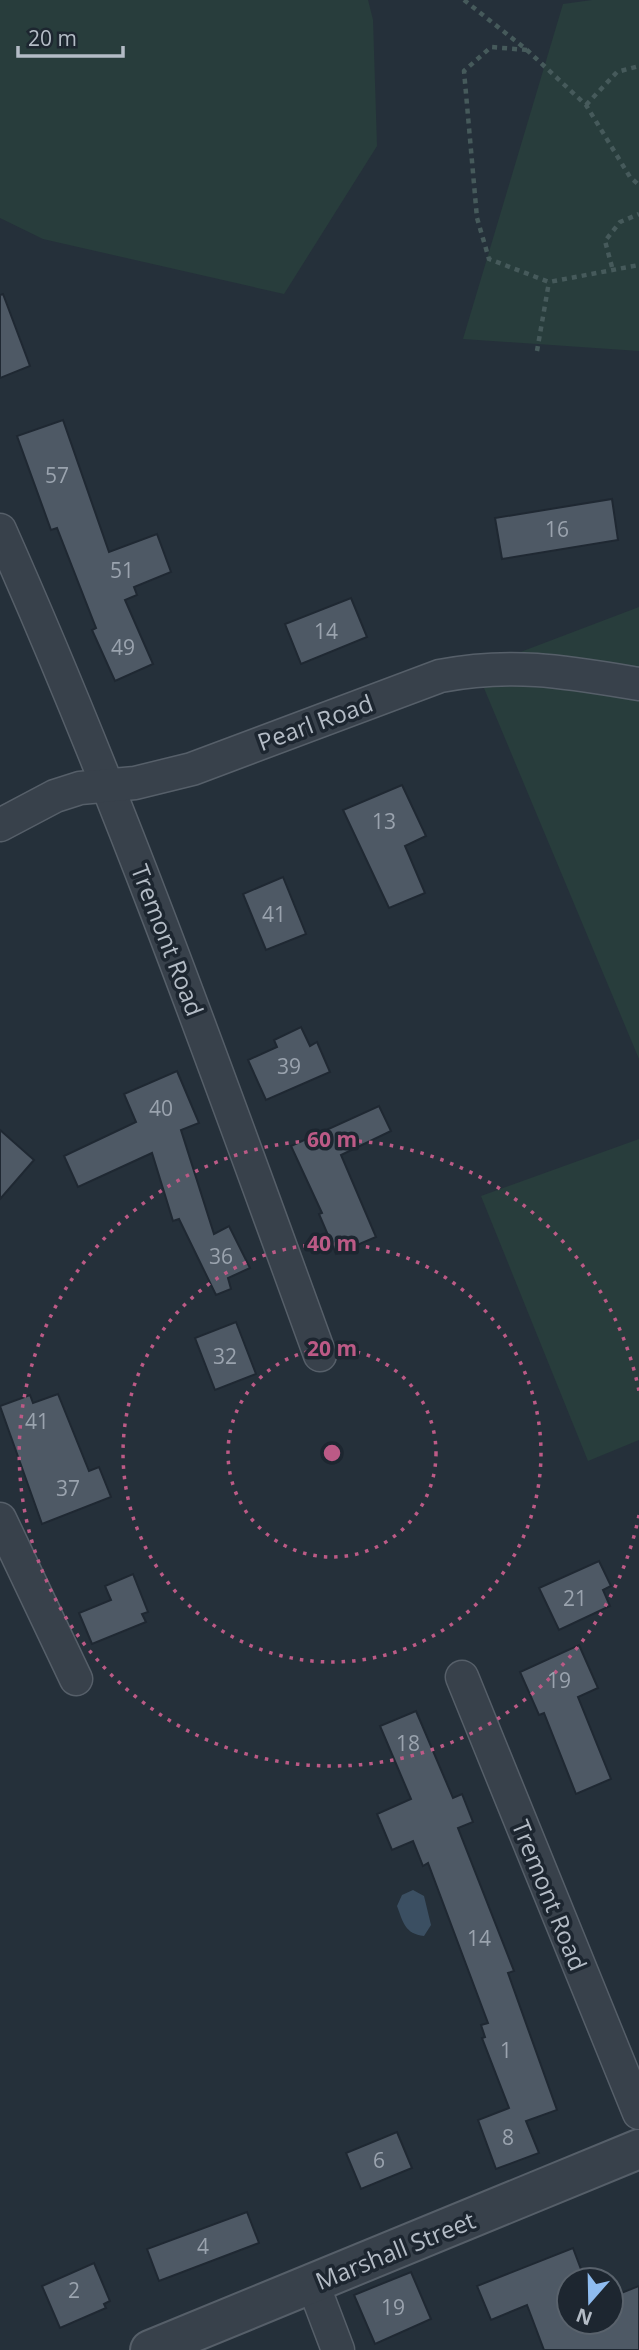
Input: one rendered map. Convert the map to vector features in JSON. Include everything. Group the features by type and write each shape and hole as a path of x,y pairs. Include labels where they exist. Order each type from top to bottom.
{"street":[{"name":"Tremont Road","path":"0,530 109,785 187,988 320,1355"},
{"name":"Pearl Road","path":"0,825 55,796 80,788 135,783 192,769 440,676 476,669 516,667 639,684"},
{"path":"0,1519 76,1679"},
{"name":"Tremont Road","path":"462,1677 639,2113"},
{"name":"Marshall Street","path":"150,2350 639,2149"},
{"path":"313,2284 338,2350"}],"path":[{"path":"464,0 527,50 586,105 630,177 639,185"},
{"path":"527,50 491,47 464,71 477,218 489,259 549,282 639,265"},
{"path":"586,105 617,72 639,66"},
{"path":"612,268 604,241 621,222 639,214"},
{"path":"537,351 549,282"}],"green space":[{"path":"0,0 368,0 373,20 377,146 284,294 43,239 0,218"},
{"path":"592,0 639,0 639,351 463,339 563,4"},
{"path":"639,607 639,1059 476,669"},
{"path":"639,1139 639,1440 588,1461 481,1196"}],"water":[{"path":"413,1890 424,1896 431,1925 424,1936 409,1930 397,1906 402,1895"}],"building":[{"path":"3,294 30,366 0,378 0,295"},
{"path":"63,420 109,552 157,534 171,572 134,587 137,595 125,600 153,664 115,681 92,630 96,628 57,528 51,530 17,436"},
{"path":"612,499 618,540 502,559 495,518"},
{"path":"351,598 367,637 301,664 285,624"},
{"path":"402,785 426,836 405,846 425,893 389,908 343,810"},
{"path":"283,877 306,934 266,950 243,894"},
{"path":"301,1027 310,1046 317,1042 330,1072 266,1100 248,1060 277,1047 274,1040"},
{"path":"177,1071 199,1123 181,1130 214,1234 229,1226 250,1268 228,1278 231,1289 216,1295 179,1219 173,1221 152,1153 78,1187 64,1156 136,1122 124,1094"},
{"path":"379,1106 391,1131 341,1155 376,1237 336,1254 319,1214 322,1213 291,1146"},
{"path":"0,1130 34,1160 0,1199"},
{"path":"236,1322 256,1374 215,1390 195,1338"},
{"path":"58,1394 89,1471 99,1467 111,1497 42,1524 0,1406 30,1395 33,1403"},
{"path":"599,1561 611,1586 603,1590 610,1606 559,1630 539,1588"},
{"path":"133,1574 148,1612 142,1614 146,1622 92,1644 79,1613 111,1600 105,1586"},
{"path":"579,1645 598,1688 578,1697 611,1779 576,1794 544,1713 539,1715 520,1672"},
{"path":"416,1711 453,1798 462,1794 473,1822 458,1828 514,1971 508,1973 557,2110 526,2121 539,2153 496,2169 478,2120 509,2108 482,2038 485,2037 481,2025 488,2023 428,1863 423,1866 413,1841 392,1850 377,1814 411,1799 380,1726"},
{"path":"397,2132 412,2168 361,2189 346,2153"},
{"path":"247,2212 259,2243 159,2281 147,2249"},
{"path":"573,2248 580,2266 555,2266 555,2336 625,2336 625,2292 639,2286 639,2350 544,2350 527,2305 491,2320 477,2286"},
{"path":"94,2263 110,2301 104,2304 106,2308 60,2328 42,2286"},
{"path":"411,2272 431,2319 375,2344 354,2295"}]}
